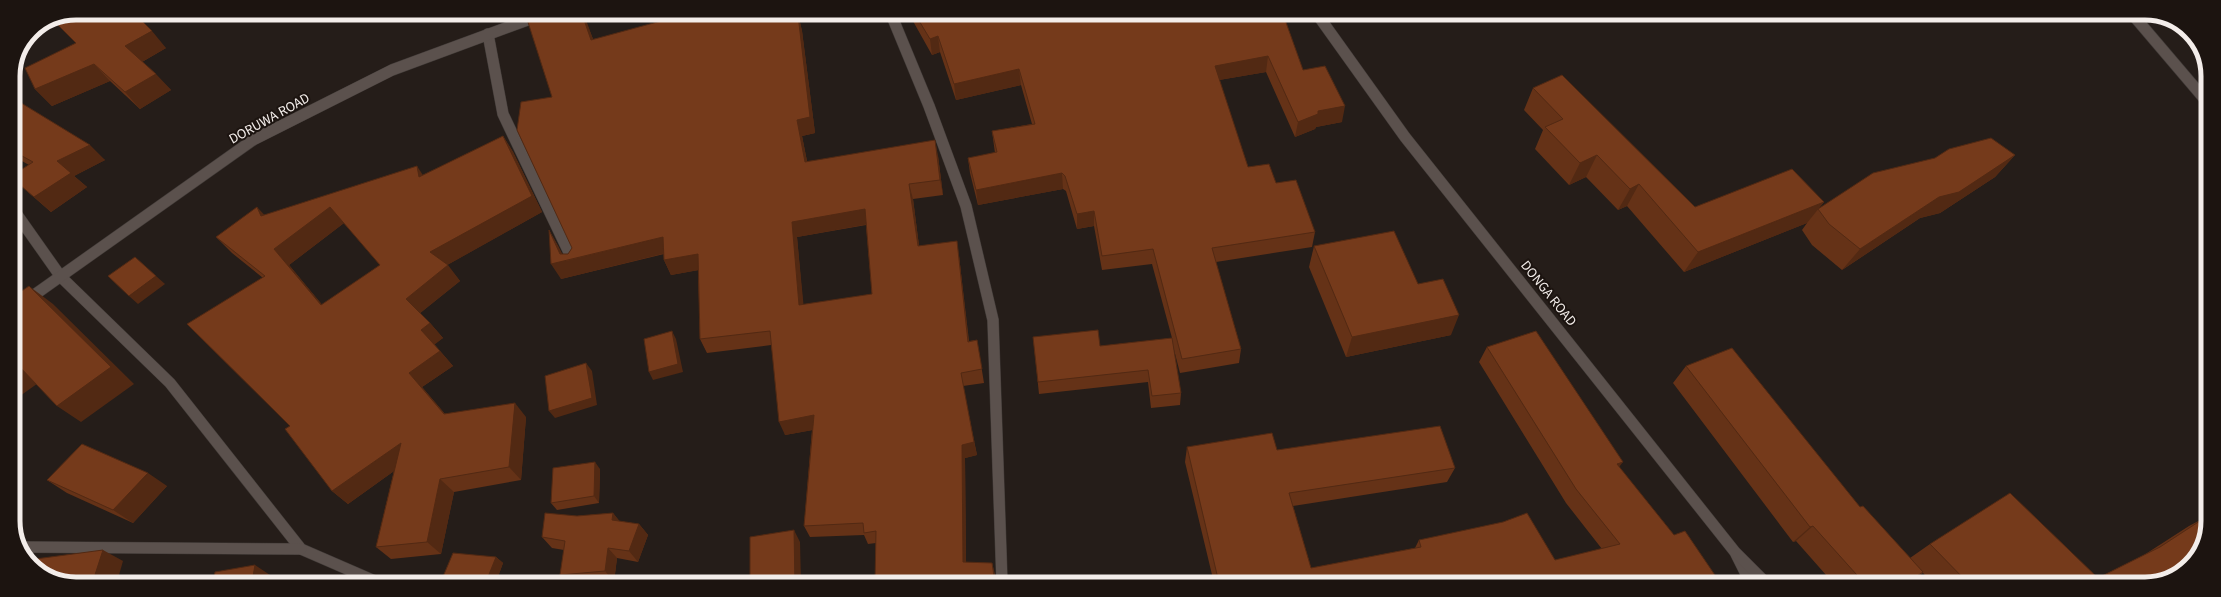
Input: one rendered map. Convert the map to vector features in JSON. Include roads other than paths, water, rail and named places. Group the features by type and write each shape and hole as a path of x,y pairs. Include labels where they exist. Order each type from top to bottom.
{"street":[{"name":"DORUWA ROAD","path":"20,305 253,140 392,70 528,20"},
{"path":"893,20 929,106 966,206 993,320 1002,577"},
{"name":"DONGA ROAD","path":"1321,20 1405,137 1735,552 1760,577"},
{"path":"2137,20 2201,95"},
{"path":"488,34 503,114 574,263"},
{"path":"20,218 61,277 170,383 301,549"},
{"path":"26,547 301,549 365,577"},
{"path":"1735,552 1747,577"}]}
